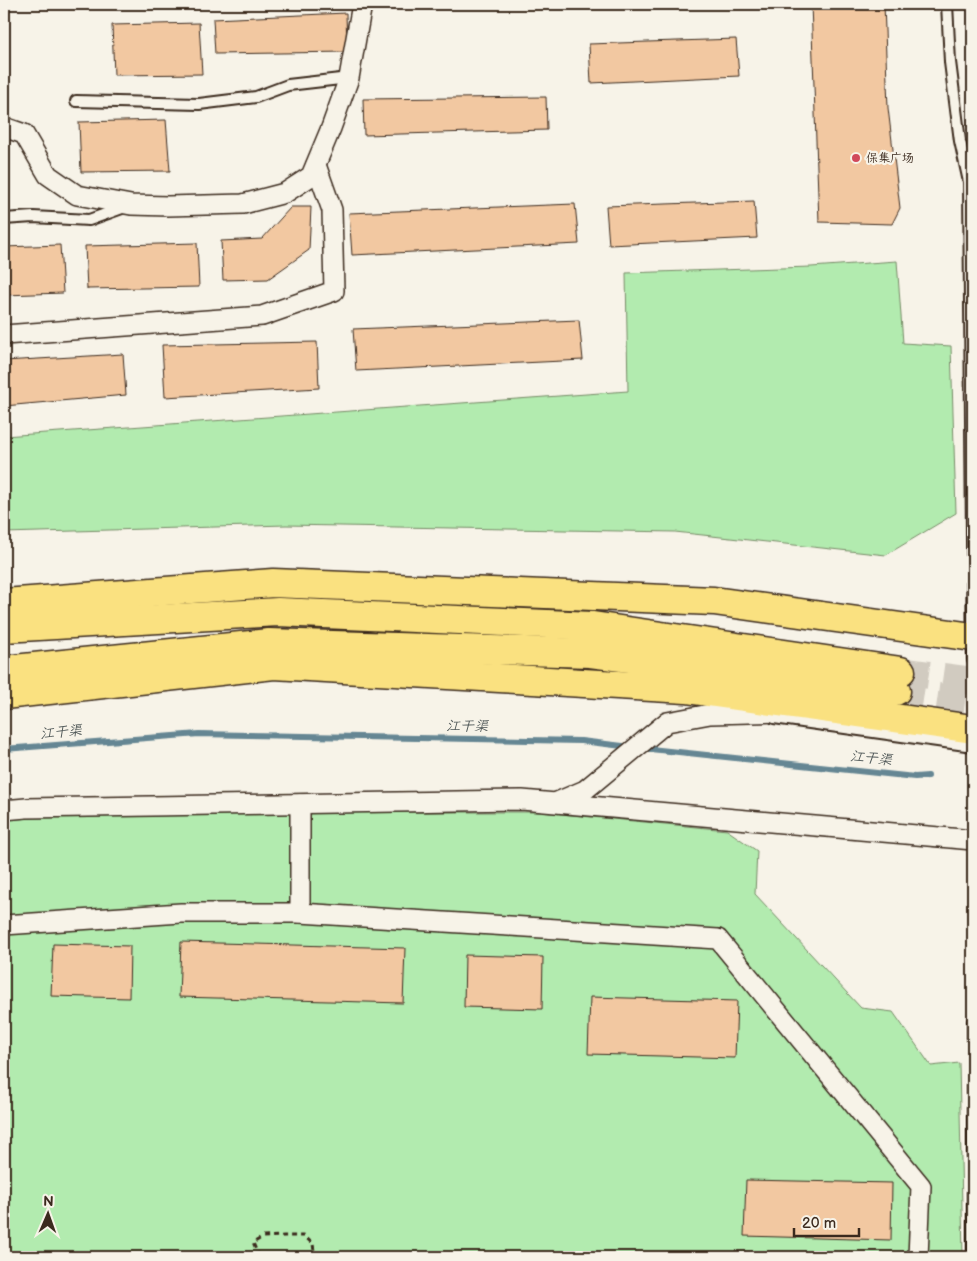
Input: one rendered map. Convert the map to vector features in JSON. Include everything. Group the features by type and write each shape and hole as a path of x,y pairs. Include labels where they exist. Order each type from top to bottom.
{"main road":[{"path":"4,603 273,583 714,601 973,637"},
{"path":"4,628 278,612 593,626 898,681 590,653 270,643 4,670"},
{"path":"4,695 274,665 686,689 973,729"}],"street":[{"path":"4,127 24,134 48,175 77,195 131,205 168,206 243,204 284,193 312,176 350,78 362,4"},
{"path":"4,334 262,316 334,291 332,210 316,165"},
{"path":"553,803 585,790 667,722 710,714 846,711"},
{"path":"4,810 26,808 522,800 973,840"},
{"path":"300,804 300,913"},
{"path":"4,925 181,913 300,913 718,939 921,1186 918,1257"}],"lane":[{"path":"947,4 950,62 960,141 969,182 973,660"},
{"path":"76,101 199,104 256,97 288,85 350,78"},
{"path":"4,219 33,217 90,220 131,205"},
{"path":"739,713 973,746"},
{"path":"973,1021 973,1257"}],"path":[{"path":"259,1257 253,1243 263,1236 304,1236 313,1244 314,1251 309,1257"}],"green space":[{"path":"897,261 903,343 951,346 956,513 886,555 675,532 286,525 4,533 4,436 628,391 626,273 811,267"},
{"path":"373,812 540,812 727,830 757,851 755,894 861,1008 893,1012 931,1066 959,1063 963,1257 4,1257 4,820 27,818"}],"building":[{"name":"保集广场","path":"811,4 884,4 888,108 900,208 892,224 819,222"},
{"path":"346,13 347,52 215,54 213,19"},
{"path":"199,23 202,74 114,75 112,25"},
{"path":"736,39 739,76 591,83 589,44"},
{"path":"546,97 547,130 364,135 363,99"},
{"path":"166,120 170,171 81,172 79,122"},
{"path":"4,157 6,157 7,204 4,204"},
{"path":"754,201 757,238 609,245 606,206"},
{"path":"575,204 579,244 352,255 349,213"},
{"path":"291,207 311,207 309,250 268,279 223,280 221,241 262,239"},
{"path":"197,243 199,287 87,289 85,246"},
{"path":"60,245 63,293 4,295 4,247"},
{"path":"579,320 583,360 356,371 353,329"},
{"path":"317,342 319,388 165,397 162,345"},
{"path":"123,354 126,395 4,406 4,361"},
{"path":"181,942 405,948 403,1003 179,997"},
{"path":"53,944 130,946 129,998 51,996"},
{"path":"465,955 543,957 542,1009 464,1007"},
{"path":"590,997 737,1001 735,1058 588,1054"},
{"path":"746,1180 892,1183 891,1240 744,1236"}],"waterway":[{"name":"江干渠","path":"4,749 199,734 581,741 631,747"},
{"name":"江干渠","path":"641,748 915,777 928,776"}],"tunnel":[{"path":"901,671 973,681"},
{"path":"896,691 973,702"}],"place":[{"name":"保集广场","path":"856,158"}]}
